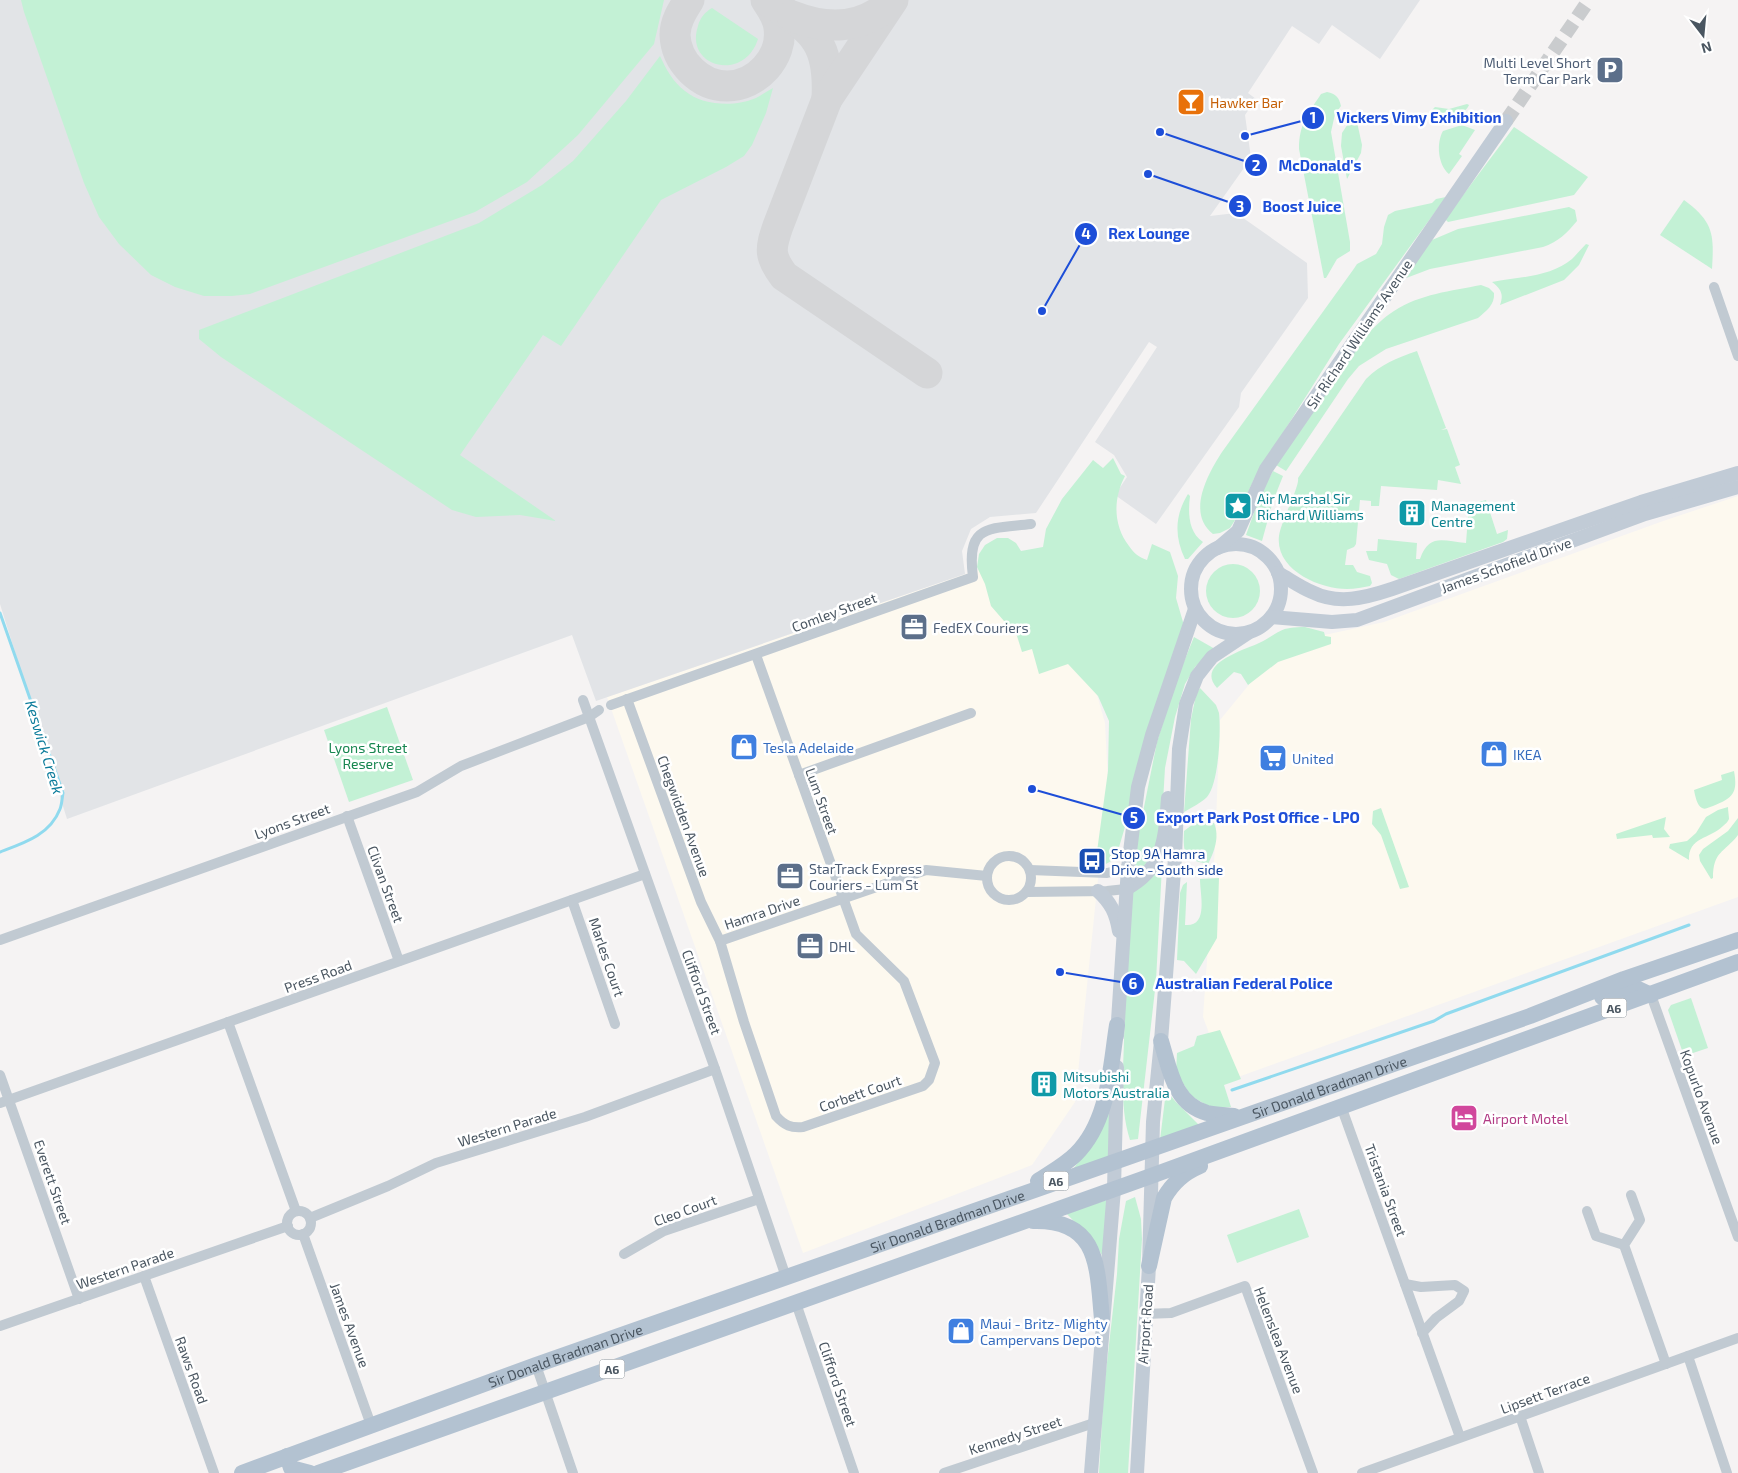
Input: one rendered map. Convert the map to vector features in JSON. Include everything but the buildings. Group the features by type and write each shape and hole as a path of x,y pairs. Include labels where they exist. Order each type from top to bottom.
{"main road":[{"name":"Sir Richard Williams Avenue","path":"1216,549 1238,531 1266,469 1506,121"},
{"name":"James Schofield Drive","path":"1278,573 1324,597 1339,600 1357,598 1392,590 1641,502 1738,473"},
{"name":"James Schofield Drive","path":"1271,617 1332,622 1357,620 1645,514 1738,487"},
{"path":"1126,889 1150,871 1164,843 1168,789 1179,749 1186,704 1197,676 1212,657 1265,624 1278,603 1281,588 1278,573 1270,560 1256,549 1237,544 1216,549 1201,561 1192,579 1191,594 1195,609 1211,627 1235,634 1248,633"},
{"path":"1091,1473 1116,1160 1117,1025 1126,889 1133,818 1142,770 1195,609"},
{"path":"1151,1176 1153,1122 1175,858 1179,749"},
{"path":"1098,891 1107,900 1116,916 1122,952"},
{"name":"Sir Donald Bradman Drive","path":"242,1473 536,1365 1530,1016 1624,979 1738,940"},
{"name":"Sir Donald Bradman Drive","path":"318,1473 1151,1176 1738,962"},
{"path":"1530,1016 1636,988 1651,995"},
{"path":"996,1202 1052,1172 1075,1155 1087,1142 1104,1106 1117,1025"},
{"path":"1161,1041 1176,1087 1185,1102 1207,1113 1239,1117"},
{"path":"1148,1266 1164,1198 1170,1188 1186,1173 1265,1134"},
{"name":"Airport Road","path":"1137,1473 1151,1176"},
{"path":"1024,1221 1062,1223 1077,1232 1087,1242 1094,1253 1098,1271 1102,1319"},
{"path":"287,1456 291,1468 310,1473"}],"street":[{"path":"1714,287 1738,356"},
{"name":"Comley Street","path":"611,705 973,577 971,559 975,539 980,534 990,530 1031,524"},
{"name":"Lum Street","path":"756,655 843,899"},
{"name":"Clifford Street","path":"583,700 715,1069 786,1277"},
{"name":"Chegwidden Avenue","path":"627,700 701,902 720,941"},
{"name":"Lyons Street","path":"0,940 416,792 461,766 589,717 599,710"},
{"path":"799,775 971,713"},
{"name":"Clivan Street","path":"347,816 400,961"},
{"path":"1005,856 1018,858 1023,861 1030,870 1032,878 1027,892 1015,900 1001,899 990,890 986,876 992,863 1005,856"},
{"path":"1030,870 1107,873 1128,868"},
{"name":"Hamra Drive","path":"720,941 926,870 986,876"},
{"name":"Press Road","path":"4,1102 645,874"},
{"path":"1027,892 1126,889"},
{"name":"Corbett Court","path":"720,941 744,1022 776,1116 784,1124 792,1128 804,1127 923,1086 929,1080 935,1064 904,981 856,934 843,899"},
{"name":"Marles Court","path":"572,900 615,1024"},
{"name":"Kopurlo Avenue","path":"1651,995 1738,1237"},
{"path":"228,1022 296,1212"},
{"name":"Western Parade","path":"310,1218 388,1186 436,1163 585,1117 715,1069"},
{"name":"Everett Street","path":"0,1075 4,1102 79,1299"},
{"name":"Tristania Street","path":"1341,1106 1460,1438"},
{"path":"1624,1245 1640,1220 1631,1195"},
{"name":"Cleo Court","path":"624,1254 664,1231 759,1200"},
{"path":"300,1211 307,1214 310,1218 309,1229 303,1234 292,1232 288,1226 287,1221 290,1215 296,1212 300,1211"},
{"path":"1587,1211 1596,1236 1624,1245"},
{"name":"Western Parade","path":"0,1326 288,1226"},
{"name":"James Avenue","path":"303,1234 371,1425"},
{"path":"1624,1245 1666,1364"},
{"name":"Raws Road","path":"144,1276 214,1473"},
{"path":"1405,1284 1421,1287 1455,1285 1464,1291 1459,1301 1436,1318 1422,1333"},
{"name":"Helenslea Avenue","path":"1145,1314 1171,1313 1245,1286 1313,1473"},
{"name":"Clifford Street","path":"796,1303 851,1472"},
{"name":"Lipsett Terrace","path":"1362,1473 1738,1338"},
{"path":"1688,1356 1727,1473"},
{"path":"536,1365 573,1473"},
{"path":"1520,1416 1539,1473"},
{"name":"Kennedy Street","path":"944,1473 1094,1423"}],"shaded area":[{"path":"0,0 1420,0 1380,59 1332,25 1319,44 1292,26 1248,93 1256,99 1245,115 1251,158 1210,216 1236,213 1307,263 1308,298 1241,393 1239,407 1156,524 1115,495 1127,477 1114,455 1095,442 1157,347 1149,342 1036,513 990,517 971,529 962,551 965,574 596,701 572,635 67,819 0,604"},
{"path":"1738,496 1738,897 1227,1081 1203,1017 1215,847 1220,720 1270,659 1320,636 1384,622 1666,520"},
{"path":"992,565 1095,688 1105,723 1108,782 1075,1102 1032,1165 803,1253 607,697"}],"green space":[{"path":"21,0 664,0 654,44 578,135 527,182 475,212 250,294 204,296 175,287 151,275 119,244 99,217 84,183"},
{"path":"712,8 758,39 751,53 741,61 729,65 718,64 707,60 700,52 696,40 698,26 703,16"},
{"path":"660,56 677,84 692,96 701,100 719,104 739,103 756,98 773,88 766,113 752,145 744,156 661,200 561,346 543,335 460,455 556,521 520,515 476,517 452,510 221,357 199,339 199,330 479,223 542,185 573,161 626,101"},
{"path":"1327,92 1337,96 1341,106 1335,114 1331,132 1350,251 1337,259 1326,278 1324,278 1299,149 1299,140 1305,120 1312,108 1321,94"},
{"path":"1469,105 1466,110 1448,120 1437,120 1433,117 1431,111 1435,107 1449,109"},
{"path":"1355,113 1362,145 1361,153 1347,179 1341,146 1342,133"},
{"path":"1462,125 1475,130 1459,154 1462,156 1449,174 1440,160 1439,142 1443,131"},
{"path":"1514,127 1588,177 1574,195 1448,222 1445,219"},
{"path":"1446,197 1339,344 1254,479 1230,528 1213,534 1205,525 1200,505 1206,482 1222,452 1357,264 1376,254 1382,244 1388,215 1395,211 1432,203 1436,199"},
{"path":"1684,200 1701,215 1710,230 1713,247 1712,269 1660,235"},
{"path":"1569,207 1575,210 1577,221 1562,237 1553,243 1543,247 1430,269 1401,280 1432,240 1458,229"},
{"path":"1586,244 1589,245 1579,265 1564,280 1500,305 1501,292 1492,282 1544,273 1564,265"},
{"path":"1481,285 1489,288 1494,293 1493,301 1484,313 1478,318 1386,349 1359,366 1348,379 1286,471 1276,465 1367,334 1383,319 1404,305 1425,297"},
{"path":"1417,351 1446,428 1441,430 1447,429 1460,465 1455,467 1461,484 1438,480 1437,490 1381,486 1379,506 1371,506 1371,501 1360,500 1356,544 1347,550 1345,565 1353,565 1357,572 1370,576 1372,583 1370,586 1350,589 1324,586 1301,575 1292,568 1284,559 1280,548 1280,530 1298,478 1366,379 1377,369"},
{"path":"1113,458 1121,474 1125,476 1118,494 1116,512 1120,529 1131,548 1144,559 1147,560 1152,544 1170,552 1178,576 1176,598 1183,622 1183,630 1117,854 1108,863 1095,866 1108,771 1109,721 1098,696 1068,664 1039,674 1032,649 1022,652 1017,636 991,606 985,584 977,567 979,554 985,545 997,538 1008,538 1016,543 1021,551 1043,547 1046,529 1062,499 1093,460 1103,468"},
{"path":"1273,471 1283,476 1273,501 1262,541 1246,535 1261,493"},
{"path":"1188,494 1190,496 1190,521 1194,533 1203,542 1188,559 1185,559 1179,542 1178,518"},
{"path":"1486,500 1497,534 1508,530 1507,539 1503,542 1399,579 1391,575 1387,564 1369,560 1366,551 1377,551 1378,539 1417,543 1416,559 1420,559 1428,545 1438,540 1466,543 1468,517 1475,503"},
{"path":"1233,564 1243,566 1252,572 1258,581 1260,591 1258,601 1252,610 1243,616 1233,618 1223,616 1214,610 1208,601 1206,591 1208,581 1214,572 1223,566"},
{"path":"1305,627 1324,632 1325,636 1331,637 1331,644 1278,662 1248,685 1241,674 1234,672 1217,688 1212,679 1212,672 1224,659 1282,630"},
{"path":"1194,637 1215,649 1195,667 1185,684 1175,717 1165,768 1161,835 1157,850 1138,873 1131,872 1157,742 1176,681"},
{"path":"1200,688 1216,705 1219,713 1220,732 1217,769 1207,797 1184,812 1191,719 1196,695"},
{"name":"Lyons Street Reserve","path":"387,707 413,780 349,802 324,730"},
{"path":"1734,771 1735,785 1733,794 1720,803 1708,808 1703,809 1700,807 1694,790 1722,780 1721,775"},
{"path":"1728,807 1728,821 1692,847 1689,860 1669,848 1670,844 1687,841 1696,833 1706,817"},
{"path":"1381,808 1409,887 1400,889 1381,835 1372,824 1373,811"},
{"path":"1666,817 1664,829 1670,837 1653,838 1652,835 1617,839 1616,834"},
{"path":"1738,818 1738,835 1717,857 1713,878 1711,879 1700,861 1699,855 1703,849 1728,831"},
{"path":"1196,822 1214,823 1216,828 1216,844 1208,864 1190,858 1185,851 1184,831"},
{"path":"1162,866 1156,981 1138,1139 1130,1140 1123,1104 1123,1079 1131,892"},
{"path":"1219,878 1217,938 1196,974 1184,961 1177,960 1180,893 1183,885 1187,882 1185,925 1193,924 1200,916 1202,909 1200,879"},
{"path":"1691,998 1708,1048 1684,1056 1668,1010 1671,1005"},
{"path":"1220,1030 1241,1079 1224,1085 1231,1107 1220,1108 1210,1107 1191,1096 1176,1072 1177,1053 1194,1046 1197,1036"},
{"path":"1112,1088 1108,1159 1073,1169 1088,1150"},
{"path":"1166,1091 1200,1126 1160,1140"},
{"path":"1135,1197 1141,1219 1142,1239 1128,1473 1099,1473 1104,1389 1119,1239 1126,1201"},
{"path":"1107,1200 1102,1255 1093,1241 1066,1213"},
{"path":"1299,1209 1309,1237 1237,1263 1227,1235"}],"waterway":[{"name":"Keswick Creek","path":"0,613 63,793 62,803 56,818 43,832 0,852"},
{"path":"1232,1090 1434,1021 1446,1014 1689,925"}],"taxiway":[{"path":"689,0 676,26 676,45 691,71 708,82 727,86 738,85 758,75 766,68 777,49 779,28 774,13 766,0"},
{"path":"767,0 796,20 815,39 821,49 825,63 827,99"},
{"path":"893,0 827,99 778,226 772,252 784,276 927,373"},
{"path":"792,16 817,23 842,25 866,19 888,5"}],"tunnel":[{"path":"1506,121 1589,0"}],"place":[{"name":"Multi Level Short Term Car Park","path":"1610,70"},
{"name":"Hawker Bar","path":"1191,102"},
{"name":"McDonald's","path":"1160,132"},
{"name":"Vickers Vimy Exhibition","path":"1245,136"},
{"name":"Boost Juice","path":"1148,174"},
{"name":"Rex Lounge","path":"1042,311"},
{"name":"Air Marshal Sir Richard Williams","path":"1238,506"},
{"name":"Management Centre","path":"1412,513"},
{"name":"FedEX Couriers","path":"914,627"},
{"name":"Tesla Adelaide","path":"744,747"},
{"name":"IKEA","path":"1494,754"},
{"name":"United","path":"1273,758"},
{"name":"Export Park Post Office - LPO","path":"1032,789"},
{"name":"Stop 9A Hamra Drive - South side","path":"1092,861"},
{"name":"StarTrack Express Couriers - Lum St","path":"790,876"},
{"name":"DHL","path":"810,946"},
{"name":"Australian Federal Police","path":"1060,972"},
{"name":"Mitsubishi Motors Australia","path":"1044,1084"},
{"name":"Airport Motel","path":"1464,1118"},
{"name":"Maui - Britz- Mighty Campervans Depot","path":"961,1331"}]}
